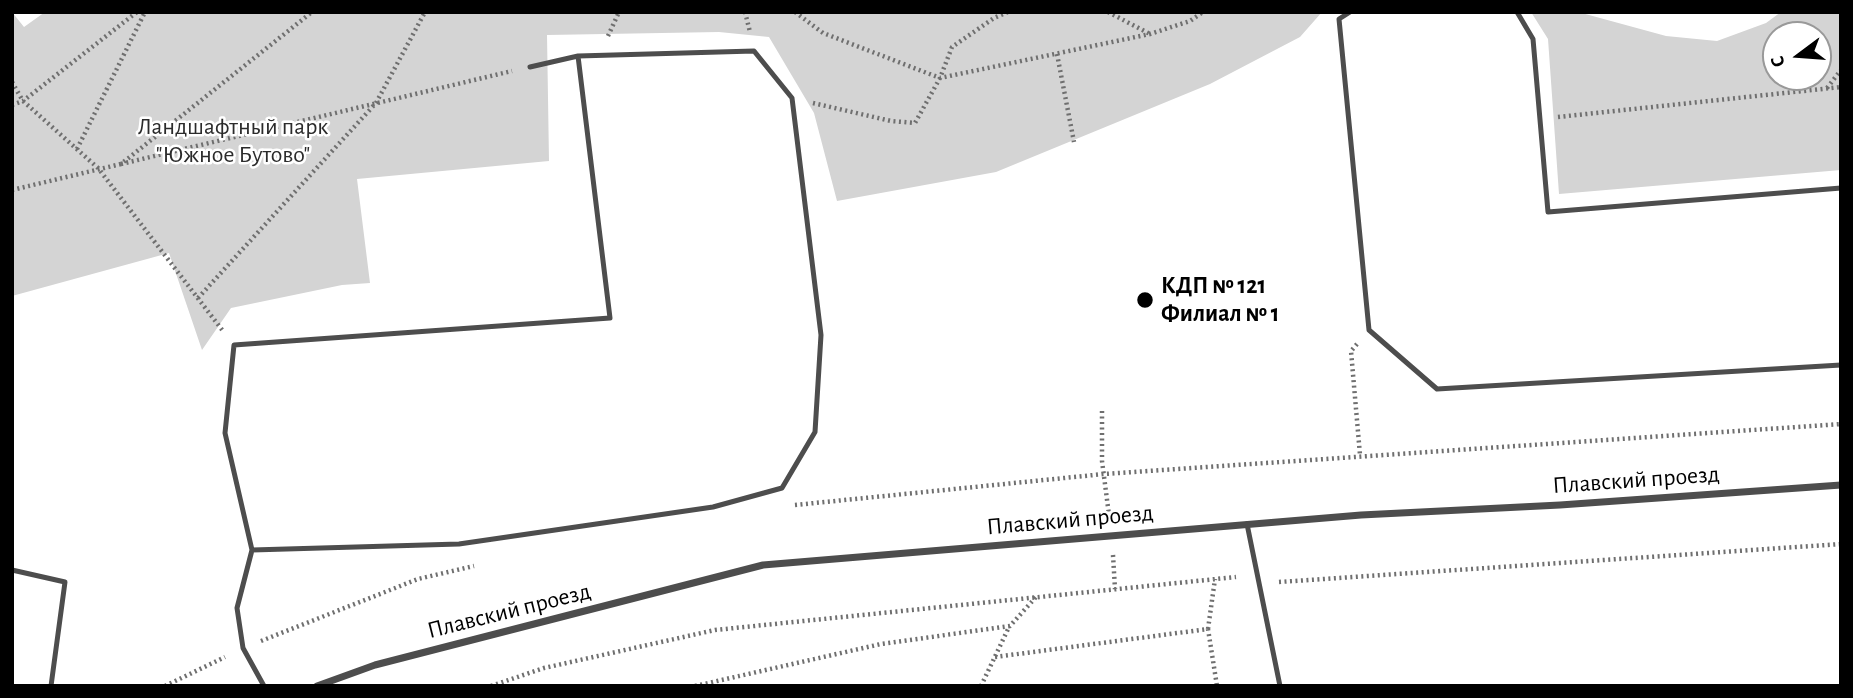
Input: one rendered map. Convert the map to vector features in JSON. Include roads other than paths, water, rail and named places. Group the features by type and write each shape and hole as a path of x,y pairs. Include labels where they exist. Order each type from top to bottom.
{"street":[{"name":"Плавский проезд","path":"317,686 375,665 764,565 1247,524 1841,485"}],"lane":[{"path":"1350,12 1339,19 1369,330 1437,389 1841,365"},
{"path":"1517,12 1533,39 1548,212 1841,188"},
{"path":"252,550 459,544 713,507 782,488 815,432 821,335 792,98 754,51 578,56 530,67"},
{"path":"264,686 243,648 237,608 252,550 225,433 234,345 610,318 578,56"},
{"path":"1247,524 1280,686"},
{"path":"12,570 65,582 51,686"}],"place":[{"name":"КДП № 121 Филиал № 1","path":"1145,300"}],"park label":[{"name":"Ландшафтный парк \"Южное Бутово\"","path":"233,141"}]}
